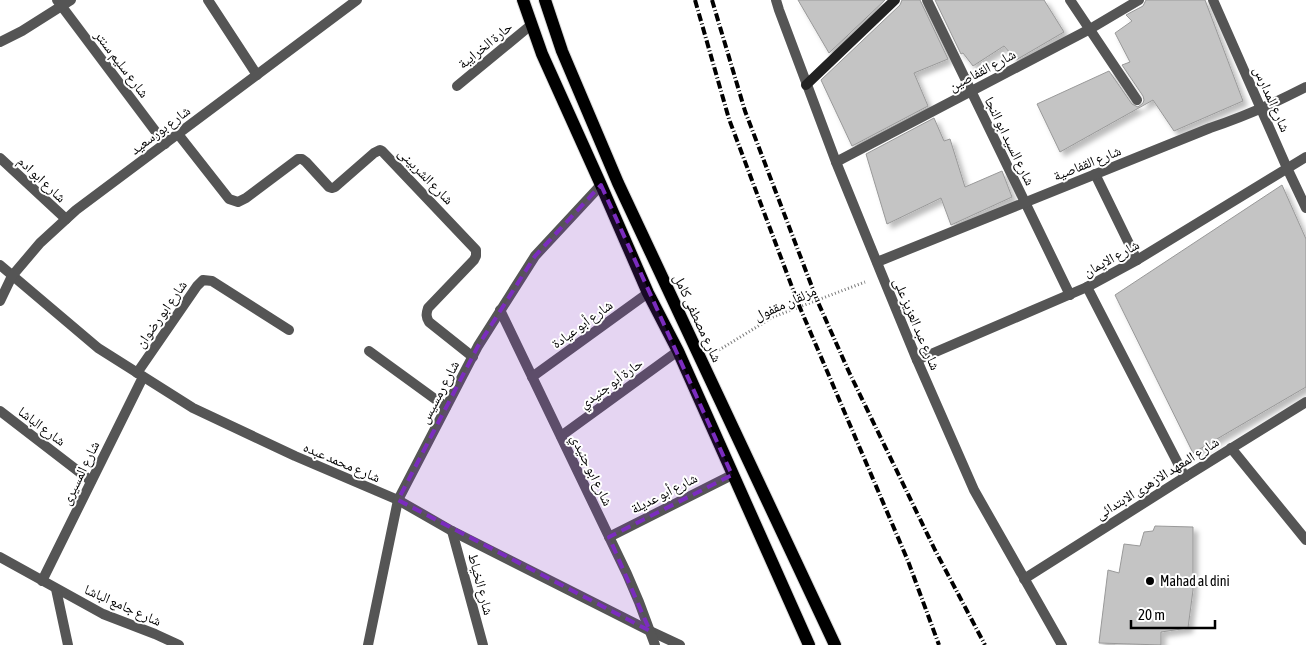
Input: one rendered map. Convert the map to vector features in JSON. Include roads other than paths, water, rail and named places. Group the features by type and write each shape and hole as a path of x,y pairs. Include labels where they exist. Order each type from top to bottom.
{"main road":[{"path":"523,0 542,54 648,293 678,352 809,645"},
{"name":"شارع مصطفى كامل","path":"545,0 562,51 614,174 834,645"}],"street":[{"path":"0,42 60,3 71,0"},
{"path":"208,0 257,75"},
{"name":"شارع بورسعيد","path":"0,301 12,276 40,243 76,210 357,0"},
{"name":"شارع عبد العزيز على","path":"776,0 806,85 876,262 974,490 1062,645"},
{"path":"806,85 895,0"},
{"name":"شارع السيد ابو النجا","path":"926,0 1070,295"},
{"path":"1070,0 1137,100"},
{"name":"شارع القفاصين","path":"836,162 1090,29 1139,0"},
{"name":"شارع المدارس","path":"1213,0 1306,208"},
{"name":"شارع سليم سنتر","path":"60,3 165,144"},
{"name":"حارة الخرايبة","path":"457,86 531,25"},
{"name":"شارع القفاصية","path":"876,262 1261,109 1306,87"},
{"name":"شارع الشربينى","path":"178,134 229,200 238,202 298,159 306,162 332,188 374,152 380,150 385,153 476,250 474,260 428,308 426,313 429,322 473,357"},
{"name":"شارع الايمان","path":"917,360 1087,287 1137,260 1306,157"},
{"name":"شارع ابو ادم","path":"0,158 66,220"},
{"path":"1095,174 1137,260"},
{"name":"شارع رمسيس","path":"368,645 398,500 446,407 500,310 535,256 601,185"},
{"name":"شارع محمد عبده","path":"0,265 98,348 193,408 295,456 398,500 452,531 680,645"},
{"name":"شارع ابو رضوان","path":"140,375 197,286 203,280 212,281 289,330"},
{"path":"1087,287 1185,477"},
{"name":"شارع أبو عيادة","path":"532,377 648,293"},
{"name":"شارع ابو جنيدي","path":"500,310 630,581 654,645"},
{"path":"369,351 446,407"},
{"name":"حارة أبو جنيدي","path":"561,436 678,352"},
{"name":"شارع المسيرى","path":"42,581 140,375"},
{"name":"شارع المعهد الازهرى الابتدائى","path":"1024,579 1306,402"},
{"name":"شارع الباشا","path":"0,411 91,480"},
{"path":"1231,448 1306,540"},
{"name":"شارع أبو عديلة","path":"609,536 732,475"},
{"name":"شارع الخياط","path":"452,531 483,645"},
{"name":"شارع جامع الباشا","path":"0,557 103,614 179,645"},
{"path":"56,589 68,645"}],"railway":[{"path":"695,0 729,119 798,303 908,561 939,645"},
{"path":"712,0 745,111 817,300 849,372 935,550 985,645"}],"place":[{"name":"Mahad al dini","path":"1150,581"}]}
